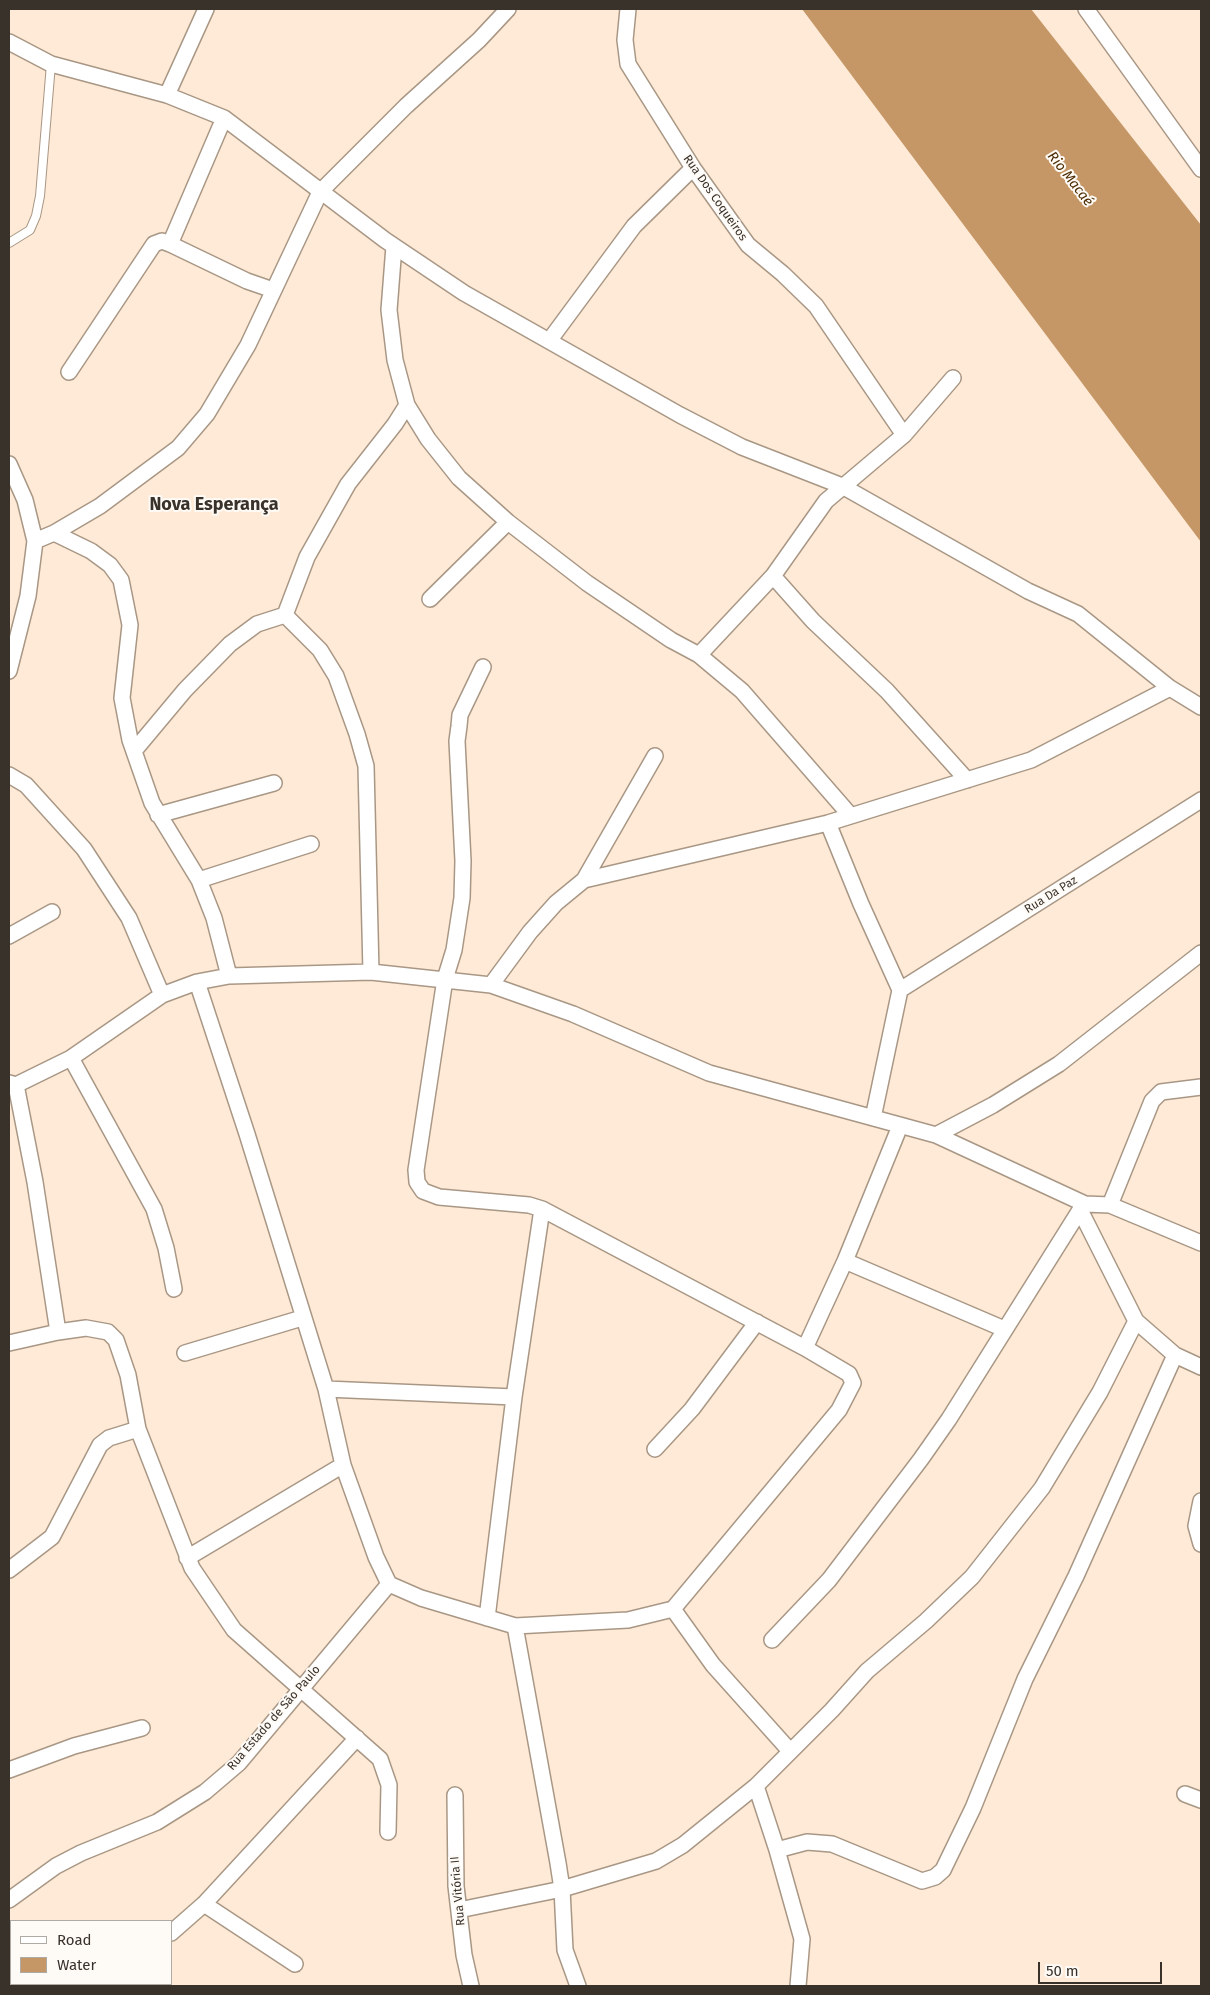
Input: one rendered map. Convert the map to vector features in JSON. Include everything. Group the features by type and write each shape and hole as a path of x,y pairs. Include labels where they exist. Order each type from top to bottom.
{"street":[{"path":"167,95 206,9"},
{"path":"34,541 54,533 100,506 178,448 206,414 248,345 320,192 406,106 479,40 508,9"},
{"name":"Rua Dos Coqueiros","path":"628,9 625,40 628,64 693,168 748,245 783,274 816,306 904,435"},
{"path":"1086,9 1201,169"},
{"path":"9,42 51,64 167,95 224,118 394,246 464,293 742,447 842,486 1028,591 1078,614 1170,688 1201,707"},
{"path":"170,244 224,118"},
{"path":"549,341 634,226 693,168"},
{"path":"68,372 154,244 162,241 170,244 247,281 273,290"},
{"path":"394,246 389,310 394,360 407,405 428,439 459,478 508,522 587,583 671,640 699,655 742,691 850,815"},
{"path":"699,655 773,576 826,501 904,435 953,378"},
{"path":"285,615 307,556 348,484 395,424 407,405"},
{"path":"9,464 25,500 34,541 28,596 9,671"},
{"path":"430,599 508,522"},
{"path":"54,533 91,551 110,565 122,580 130,625 122,698 124,719 134,752 158,815 198,880 214,918 229,976"},
{"path":"773,576 813,621 887,691 966,780"},
{"path":"134,752 185,690 230,644 257,624 285,615"},
{"path":"285,615 320,650 336,676 358,734 366,766 371,972"},
{"path":"197,982 253,1152 302,1318 326,1389 343,1465 376,1557 389,1584 421,1598 515,1626 628,1620 673,1609 839,1410 852,1390 853,1383 849,1374 805,1348 542,1210 529,1205 438,1197 424,1191 416,1182 416,1170 445,979 454,950 462,898 463,861 457,740 460,715 483,667"},
{"path":"584,880 828,823 1031,760 1170,688"},
{"path":"491,985 530,932 556,903 584,880 655,756"},
{"path":"9,774 26,785 84,849 129,918 162,995"},
{"path":"158,815 274,783"},
{"name":"Rua Da Paz","path":"900,990 1201,800"},
{"path":"828,823 860,904 900,990 873,1118"},
{"path":"198,880 312,844"},
{"path":"9,936 52,912"},
{"path":"936,1135 993,1105 1059,1064 1201,953"},
{"path":"58,1332 35,1182 12,1084 71,1058 162,995 197,982 229,976 371,972 491,985 573,1014 709,1073 936,1135 1082,1207 1110,1205 1201,1243"},
{"path":"71,1058 154,1209 166,1248 174,1289"},
{"path":"1110,1205 1152,1101 1161,1092 1201,1087"},
{"path":"805,1348 845,1261 900,1126"},
{"path":"1082,1207 1136,1321 1175,1355 1201,1367"},
{"path":"772,1640 829,1580 921,1460 949,1419 1082,1207"},
{"path":"487,1618 514,1397 542,1210"},
{"path":"845,1261 1004,1329"},
{"path":"185,1353 302,1318"},
{"path":"459,1910 562,1889 640,1867 669,1855 756,1786 832,1710 867,1671 926,1621 972,1577 1002,1541 1042,1488 1100,1392 1136,1321"},
{"path":"655,1449 692,1408 757,1322"},
{"path":"9,1344 58,1332 99,1329 108,1332 116,1340 128,1375 138,1429 187,1558 209,1596 234,1630 380,1759 386,1770 389,1786 388,1832"},
{"path":"777,1850 807,1842 832,1844 846,1848 922,1881 935,1877 943,1870 977,1799 1025,1679 1076,1576 1175,1355"},
{"path":"326,1389 514,1397"},
{"path":"9,1570 52,1537 100,1444 119,1434 138,1429"},
{"path":"187,1558 343,1465"},
{"path":"1201,1501 1196,1526 1201,1544"},
{"name":"Rua Estado de São Paulo","path":"9,1900 56,1866 81,1853 157,1822 205,1792 239,1763 299,1689 389,1584"},
{"path":"673,1609 713,1665 790,1751"},
{"path":"515,1626 562,1889 566,1950 578,1986"},
{"path":"9,1770 83,1743 142,1728"},
{"path":"172,1932 204,1904 357,1738"},
{"path":"756,1786 777,1850 802,1939 798,1986"},
{"path":"1185,1794 1201,1800"},
{"name":"Rua Vitória II","path":"455,1795 454,1855 459,1910 471,1986"},
{"path":"204,1904 294,1964"}],"lane":[{"path":"9,243 30,230 36,216 40,196 51,64"}],"water":[{"name":"Rio Macaé","path":"802,9 1031,9 1201,225 1201,542"}],"district":[{"name":"Nova Esperança","path":"214,505"}]}
